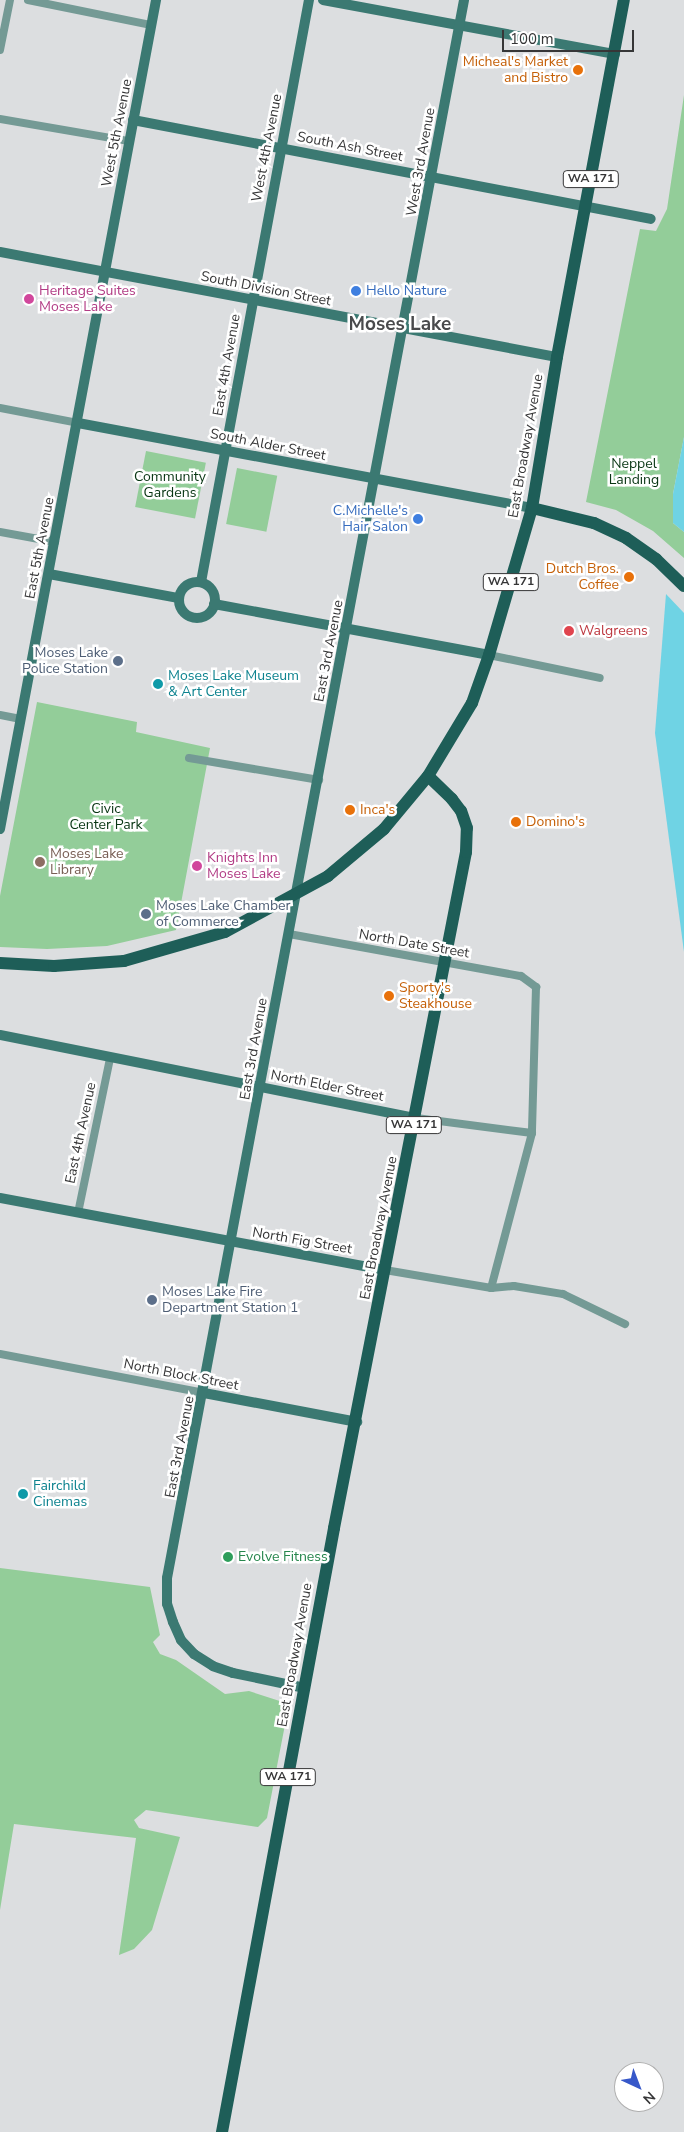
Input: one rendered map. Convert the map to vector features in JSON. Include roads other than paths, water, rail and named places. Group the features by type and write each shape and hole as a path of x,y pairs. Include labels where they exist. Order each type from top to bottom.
{"main road":[{"name":"West 5th Avenue","path":"105,271 156,0"},
{"name":"West 4th Avenue","path":"252,300 309,0"},
{"path":"323,0 614,54"},
{"name":"West 3rd Avenue","path":"404,328 464,0"},
{"name":"WA 171","path":"557,357 624,0"},
{"name":"South Ash Street","path":"132,120 650,219"},
{"name":"South Division Street","path":"0,252 557,357"},
{"name":"East 5th Avenue","path":"0,829 78,423 105,271"},
{"name":"East 4th Avenue","path":"201,582 252,300"},
{"name":"East 3rd Avenue","path":"304,1688 213,1666 194,1654 182,1640 173,1622 167,1604 167,1578 262,1088 289,934 404,328"},
{"name":"East Broadway Avenue","path":"222,2132 304,1688 416,1118 443,962 466,852 466,828 452,798 428,776 459,729 490,656 532,508 557,357"},
{"name":"South Alder Street","path":"78,423 532,508"},
{"path":"532,508 594,523 626,538 656,559 684,586"},
{"path":"49,574 179,598"},
{"path":"201,582 211,588 214,604 209,613 194,618 181,608 179,598 186,585 201,582"},
{"path":"214,604 490,656"},
{"path":"0,963 54,966 124,961 205,940 297,895 328,876 384,829 428,776"},
{"name":"North Elder Street","path":"0,1035 110,1059 416,1118"},
{"name":"North Fig Street","path":"0,1198 385,1270"},
{"name":"North Block Street","path":"204,1393 357,1422"}],"street":[{"path":"0,50 10,0"},
{"path":"28,0 151,25"},
{"path":"0,119 129,141"},
{"name":"South Alder Street","path":"0,408 78,423"},
{"path":"0,532 55,542"},
{"path":"490,656 600,678"},
{"path":"0,715 21,719"},
{"path":"189,758 319,780"},
{"name":"North Date Street","path":"289,934 443,962 533,981 536,987 537,1018 532,1133"},
{"name":"East 4th Avenue","path":"78,1213 110,1059"},
{"name":"North Elder Street","path":"416,1118 532,1133"},
{"path":"491,1288 532,1133"},
{"name":"North Fig Street","path":"385,1270 491,1288 514,1286 562,1294 625,1324"},
{"name":"North Block Street","path":"0,1354 204,1393"}],"water":[{"path":"684,437 684,532 673,523 673,494"},
{"path":"666,594 684,613 684,952 655,733"}],"place":[{"name":"Micheal's Market and Bistro","path":"578,70"},
{"name":"Hello Nature","path":"356,291"},
{"name":"Heritage Suites Moses Lake","path":"29,299"},
{"name":"C.Michelle's Hair Salon","path":"418,519"},
{"name":"Dutch Bros. Coffee","path":"629,577"},
{"name":"Walgreens","path":"569,631"},
{"name":"Moses Lake Police Station","path":"118,661"},
{"name":"Moses Lake Museum & Art Center","path":"158,684"},
{"name":"Inca's","path":"350,810"},
{"name":"Domino's","path":"516,822"},
{"name":"Moses Lake Library","path":"40,862"},
{"name":"Knights Inn Moses Lake","path":"197,866"},
{"name":"Moses Lake Chamber of Commerce","path":"146,914"},
{"name":"Sporty's Steakhouse","path":"389,996"},
{"name":"Moses Lake Fire Department Station 1","path":"152,1300"},
{"name":"Fairchild Cinemas","path":"23,1494"},
{"name":"Evolve Fitness","path":"228,1557"}],"district":[{"name":"Moses Lake","path":"400,325"}],"park label":[{"name":"Neppel Landing","path":"634,472"},
{"name":"Community Gardens","path":"170,486"},
{"name":"Civic Center Park","path":"106,818"}]}
